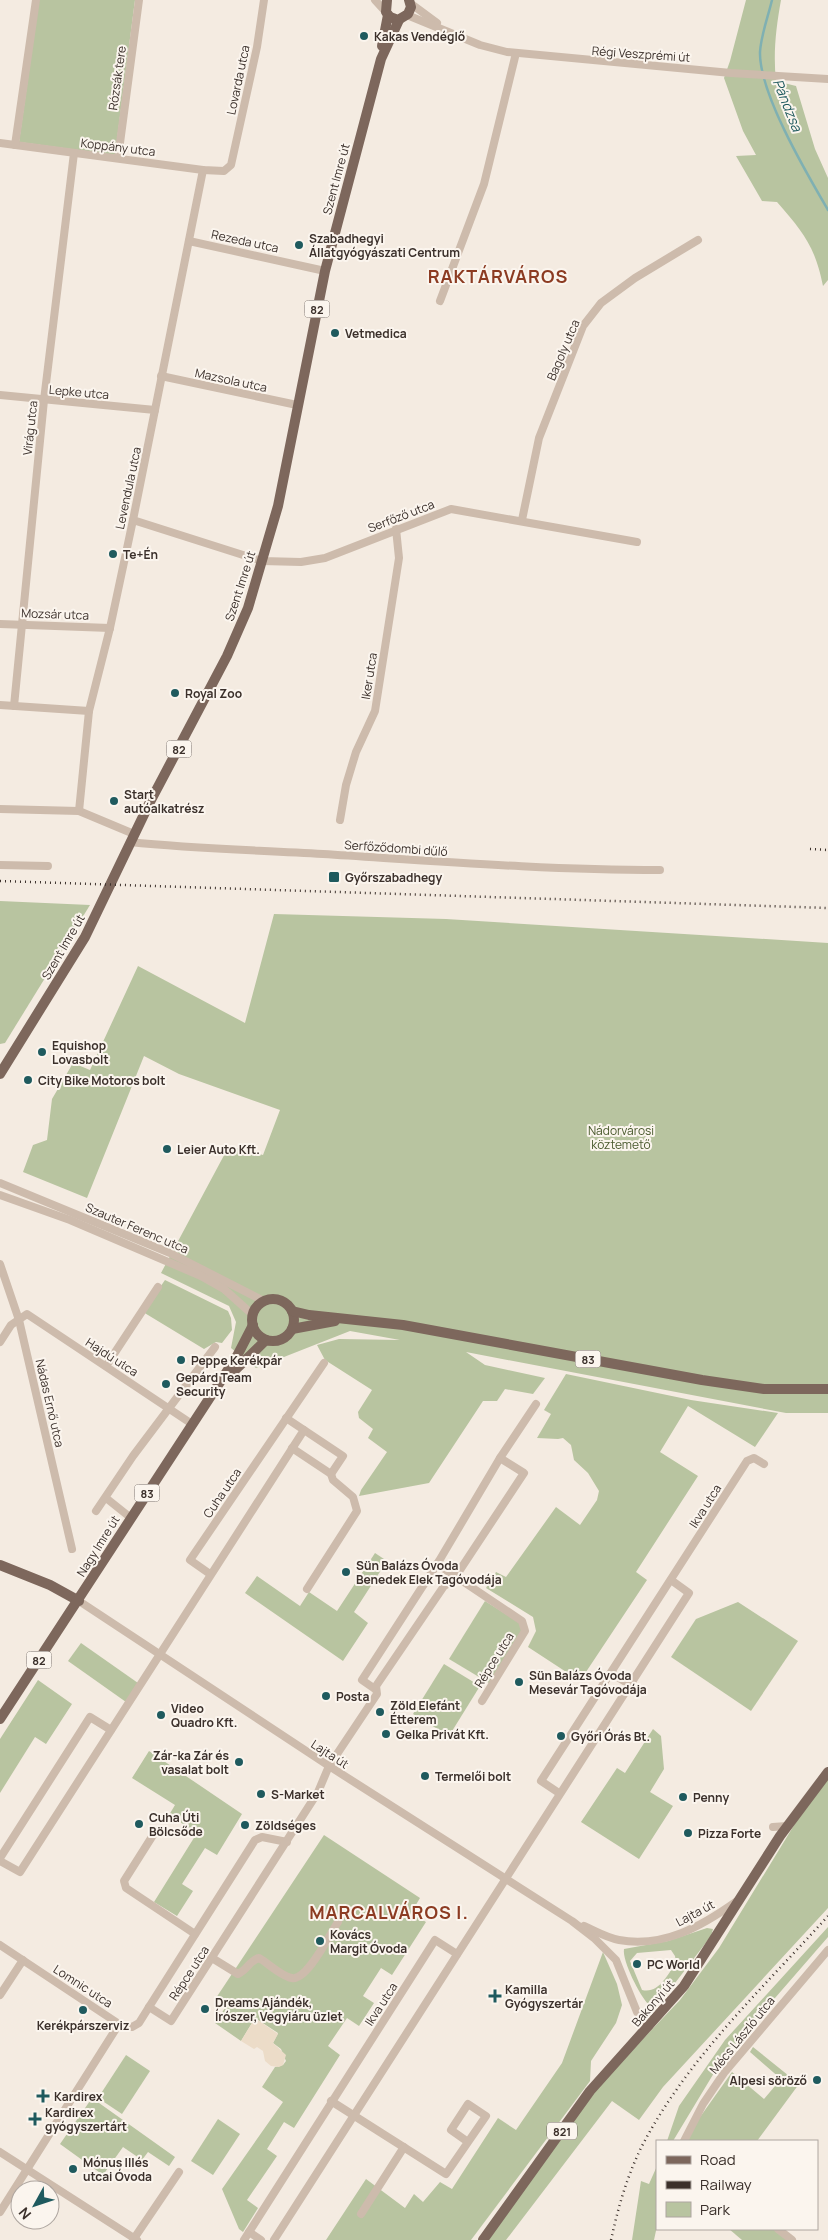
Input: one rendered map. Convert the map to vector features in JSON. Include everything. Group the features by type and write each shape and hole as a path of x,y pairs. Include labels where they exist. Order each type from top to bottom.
{"main road":[{"name":"82","path":"387,0 387,14"},
{"name":"82","path":"403,17 409,2"},
{"path":"387,14 394,19 403,17"},
{"name":"Szent Imre út","path":"0,1074 85,937 132,838 228,656 248,608 278,506 325,271 381,59 387,14"},
{"name":"Szent Imre út","path":"381,59 403,17"},
{"name":"83","path":"253,1320 262,1300 282,1300 292,1311 403,1325 702,1380 764,1389 828,1388"},
{"path":"292,1311 294,1318 292,1329"},
{"name":"83","path":"266,1340 280,1340 292,1329 348,1319"},
{"path":"253,1320 256,1331 266,1340"},
{"name":"Nagy Imre út","path":"0,1719 238,1356 253,1320"},
{"name":"Nagy Imre út","path":"218,1387 266,1340"},
{"path":"0,1565 50,1586 79,1601"},
{"name":"Bakonyi út","path":"483,2240 590,2091 684,1986 780,1836 828,1772"}],"street":[{"path":"15,145 36,0"},
{"name":"Rózsák tere","path":"118,158 138,0"},
{"name":"Lovarda utca","path":"231,165 257,47 264,0"},
{"path":"375,0 387,14"},
{"name":"Régi Veszprémi út","path":"409,2 456,35"},
{"name":"Régi Veszprémi út","path":"403,17 480,45 516,53 753,75 828,79"},
{"path":"440,301 484,184 516,53"},
{"name":"Koppány utca","path":"0,143 220,172 231,165"},
{"name":"Virág utca","path":"14,706 44,400 74,153"},
{"name":"Levendula utca","path":"79,811 89,710 110,628 133,520 202,170"},
{"name":"Rezeda utca","path":"189,240 325,271"},
{"name":"Bagoly utca","path":"522,520 540,438 583,326 602,303 615,293 698,240"},
{"name":"Mazsola utca","path":"160,376 297,405"},
{"name":"Lepke utca","path":"0,395 155,410"},
{"name":"Serfőző utca","path":"133,520 262,561 301,562 325,558 451,508 637,542"},
{"name":"Iker utca","path":"340,820 346,785 356,752 375,711 399,558 396,530"},
{"name":"Mozsár utca","path":"0,624 110,628"},
{"path":"0,706 89,710"},
{"path":"0,809 79,811"},
{"name":"Serfőződombi dűlő","path":"79,811 132,838 197,849 537,868 660,870"},
{"path":"0,864 48,866"},
{"name":"Szauter Ferenc utca","path":"0,1183 178,1257 262,1300"},
{"name":"Szauter Ferenc utca","path":"0,1195 70,1220 201,1276 224,1289 253,1320"},
{"name":"Nádas Ernő utca","path":"0,1264 19,1320 72,1549"},
{"path":"106,1366 158,1287"},
{"name":"Hajdú utca","path":"19,1320 27,1314 192,1424"},
{"path":"0,1342 11,1325 19,1320"},
{"name":"Nagy Imre út","path":"96,1511 133,1456 215,1347"},
{"name":"Cuha utca","path":"210,1574 190,1560 324,1363"},
{"path":"375,1690 362,1680 437,1564 500,1458 536,1404"},
{"path":"286,1418 343,1456 331,1474"},
{"path":"111,1730 90,1717 0,1859 20,1872 304,1430"},
{"path":"292,1448 331,1474 333,1480 353,1497 357,1511 307,1589"},
{"name":"Répce utca","path":"287,1842 262,1837 255,1840 150,2008 171,2021 287,1842 318,1792 329,1766 377,1694 375,1690 444,1586 452,1582 524,1473 500,1458"},
{"name":"Ikva utca","path":"559,1793 541,1781 747,1461 754,1458 764,1464"},
{"path":"106,1498 131,1518"},
{"name":"Répce utca","path":"437,1564 522,1621 525,1631 482,1701"},
{"path":"274,2240 689,1592 671,1580"},
{"name":"Lajta út","path":"79,1601 329,1766 572,1921 594,1938 616,1960 637,2012 649,2027"},
{"path":"611,1673 629,1684"},
{"name":"Répce utca","path":"155,1832 124,1881 126,1888 196,1934"},
{"name":"Lajta út","path":"572,1921 618,1940 632,1942 658,1939 686,1932 712,1919 738,1900"},
{"path":"212,1958 238,1974 245,1971 255,1958 259,1958 291,1978 299,1978 306,1972 338,1922"},
{"name":"Ikva utca","path":"244,2240 435,1940 457,1954"},
{"name":"Lomnic utca","path":"0,1945 120,2024 132,2027 139,2023 150,2008"},
{"name":"Mécs László utca","path":"685,2140 703,2104 724,2073 828,1950"},
{"path":"0,1996 23,1960"},
{"path":"0,2212 120,2024"},
{"path":"331,2101 446,2174 486,2116 468,2104 451,2130 468,2142"},
{"path":"361,2214 404,2147"},
{"path":"0,2152 135,2240 179,2172"},
{"path":"779,2230 792,2240"},
{"path":"249,2232 261,2240"}],"green space":[{"path":"39,0 135,0 115,155 19,142"},
{"path":"746,0 781,0 776,40 776,81 796,86 815,149 828,178 828,280 823,286 812,250 801,231 777,202 762,201 736,156 756,155 743,131 724,78"},
{"path":"0,901 90,905 5,1043 0,1044"},
{"name":"Nádorvárosi köztemető","path":"274,914 446,919 828,943 828,1413 786,1413 466,1352 485,1365 545,1378 533,1394 505,1389 497,1401 483,1401 429,1483 359,1496 361,1490 387,1452 368,1438 373,1429 359,1418 358,1412 372,1390 325,1360 317,1345 339,1339 400,1340 350,1331 256,1368 231,1348 236,1322 229,1306 161,1273 229,1146 263,1155 280,1110 179,1074 144,1056 87,1198 23,1172 33,1145 47,1140 52,1099 73,1063 90,1070 138,966 245,1023"},
{"path":"165,1280 228,1311 232,1330 222,1343 216,1342 204,1349 143,1312"},
{"path":"566,1374 691,1400 778,1413 755,1447 688,1406 660,1452 698,1476 636,1572 647,1580 580,1681 528,1647 536,1631 533,1617 486,1588 496,1572 506,1577 556,1507 580,1525 597,1500 599,1491 588,1473 574,1460 571,1445 563,1438 537,1438 551,1414 544,1410"},
{"path":"375,1553 387,1561 354,1612 368,1623 343,1661 245,1593 257,1576 300,1606 309,1592 337,1611"},
{"path":"485,1601 520,1623 522,1631 489,1683 449,1659"},
{"path":"738,1602 798,1641 751,1711 671,1657 696,1619"},
{"path":"81,1643 138,1683 126,1702 68,1661"},
{"path":"444,1664 480,1686 449,1736 413,1714"},
{"path":"38,1680 72,1704 46,1744 35,1737 0,1793 0,1739"},
{"path":"653,1729 661,1736 664,1769 650,1792 673,1806 639,1859 581,1822 617,1768 625,1773"},
{"path":"149,1751 242,1814 217,1855 205,1848 182,1884 193,1891 177,1916 154,1902 197,1833 169,1815 175,1805 132,1778"},
{"path":"828,1779 828,1908 663,2087 639,2120 612,2101 506,2240 483,2240 603,2081 680,2000 719,1948 796,1822"},
{"path":"324,1835 420,1898 411,1913 426,1922 392,1975 381,1968 363,1996 374,2003 359,2026 347,2018 328,2046 340,2055 294,2128 284,2122 267,2149 277,2156 247,2200 258,2208 243,2232 239,2229 222,2189 283,2102 262,2087 275,2067 283,2065 286,2061 281,2049 273,2043 278,2033 255,2018 241,2041 215,2023 227,2005 216,1998"},
{"path":"828,1927 828,1937 723,2058 674,2140 667,2140 679,2106 725,2040"},
{"path":"707,1928 713,1929 711,1936 659,2004 649,2005 632,1978 626,1962 624,1949 668,1941","holes":["671,1950 675,1956 676,1963 662,1982 653,1989 642,1990 630,1961 637,1953"]},
{"path":"603,1952 617,1984 622,2005 616,2023 591,2061 590,2081 471,2240 326,2240 366,2179 405,2208 414,2194 423,2202 440,2182 452,2189 498,2118 516,2130 562,2063"},
{"path":"753,2047 799,2084 758,2140 688,2140 688,2134 732,2072 764,2099 781,2079 750,2052"},
{"path":"126,2055 150,2071 122,2114 98,2098"},
{"path":"92,2098 175,2157 169,2166 148,2152 142,2160 123,2147 103,2175 60,2144"},
{"path":"218,2119 240,2134 213,2175 191,2161"},
{"path":"656,2168 656,2230 654,2240 632,2240 641,2181 649,2184"},
{"path":"730,2230 776,2230 788,2240 742,2240"}],"shaded area":[{"path":"255,2018 278,2034 273,2043 286,2055 283,2065 279,2067 271,2066 265,2061 263,2051 257,2047 254,2049 241,2041"}],"waterway":[{"name":"Pándzsa","path":"772,0 760,52 767,89 786,133 828,210"}],"railway":[{"path":"810,849 828,850"},
{"path":"0,881 828,908"},
{"path":"611,2240 627,2180 642,2146 660,2114 703,2054 828,1916"}],"place":[{"name":"Kakas Vendéglő","path":"364,36"},
{"name":"Szabadhegyi Állatgyógyászati Centrum","path":"299,245"},
{"name":"Vetmedica","path":"335,333"},
{"name":"Te+Én","path":"113,554"},
{"name":"Royal Zoo","path":"175,693"},
{"name":"Start autóalkatrész","path":"114,801"},
{"name":"Győrszabadhegy","path":"334,877"},
{"name":"Equishop Lovasbolt","path":"42,1052"},
{"name":"City Bike Motoros bolt","path":"28,1080"},
{"name":"Leier Auto Kft.","path":"167,1149"},
{"name":"Peppe Kerékpár","path":"181,1360"},
{"name":"Gepárd Team Security","path":"166,1384"},
{"name":"Sün Balázs Óvoda Benedek Elek Tagóvodája","path":"346,1572"},
{"name":"Sün Balázs Óvoda Mesevár Tagóvodája","path":"519,1682"},
{"name":"Posta","path":"326,1696"},
{"name":"Zöld Elefánt Étterem","path":"380,1712"},
{"name":"Video Quadro Kft.","path":"161,1715"},
{"name":"Gelka Privát Kft.","path":"386,1734"},
{"name":"Győri Órás Bt.","path":"561,1736"},
{"name":"Zár-ka Zár és vasalat bolt","path":"239,1762"},
{"name":"Termelői bolt","path":"425,1776"},
{"name":"S-Market","path":"261,1794"},
{"name":"Penny","path":"683,1797"},
{"name":"Cuha Úti Bölcsőde","path":"139,1824"},
{"name":"Zöldséges","path":"245,1825"},
{"name":"Pizza Forte","path":"688,1833"},
{"name":"Kovács Margit Óvoda","path":"320,1941"},
{"name":"PC World","path":"637,1964"},
{"name":"Kamilla Gyógyszertár","path":"495,1996"},
{"name":"Dreams Ajándék, Írószer, Vegyiáru üzlet","path":"205,2009"},
{"name":"Kerékpárszerviz","path":"83,2010"},
{"name":"Alpesi söröző","path":"817,2080"},
{"name":"Kardirex","path":"43,2096"},
{"name":"Kardirex gyógyszertárt","path":"35,2119"},
{"name":"Mónus Illés utcai Óvoda","path":"73,2169"}],"district":[{"name":"RAKTÁRVÁROS","path":"498,276"},
{"name":"MARCALVÁROS I.","path":"389,1912"}]}
